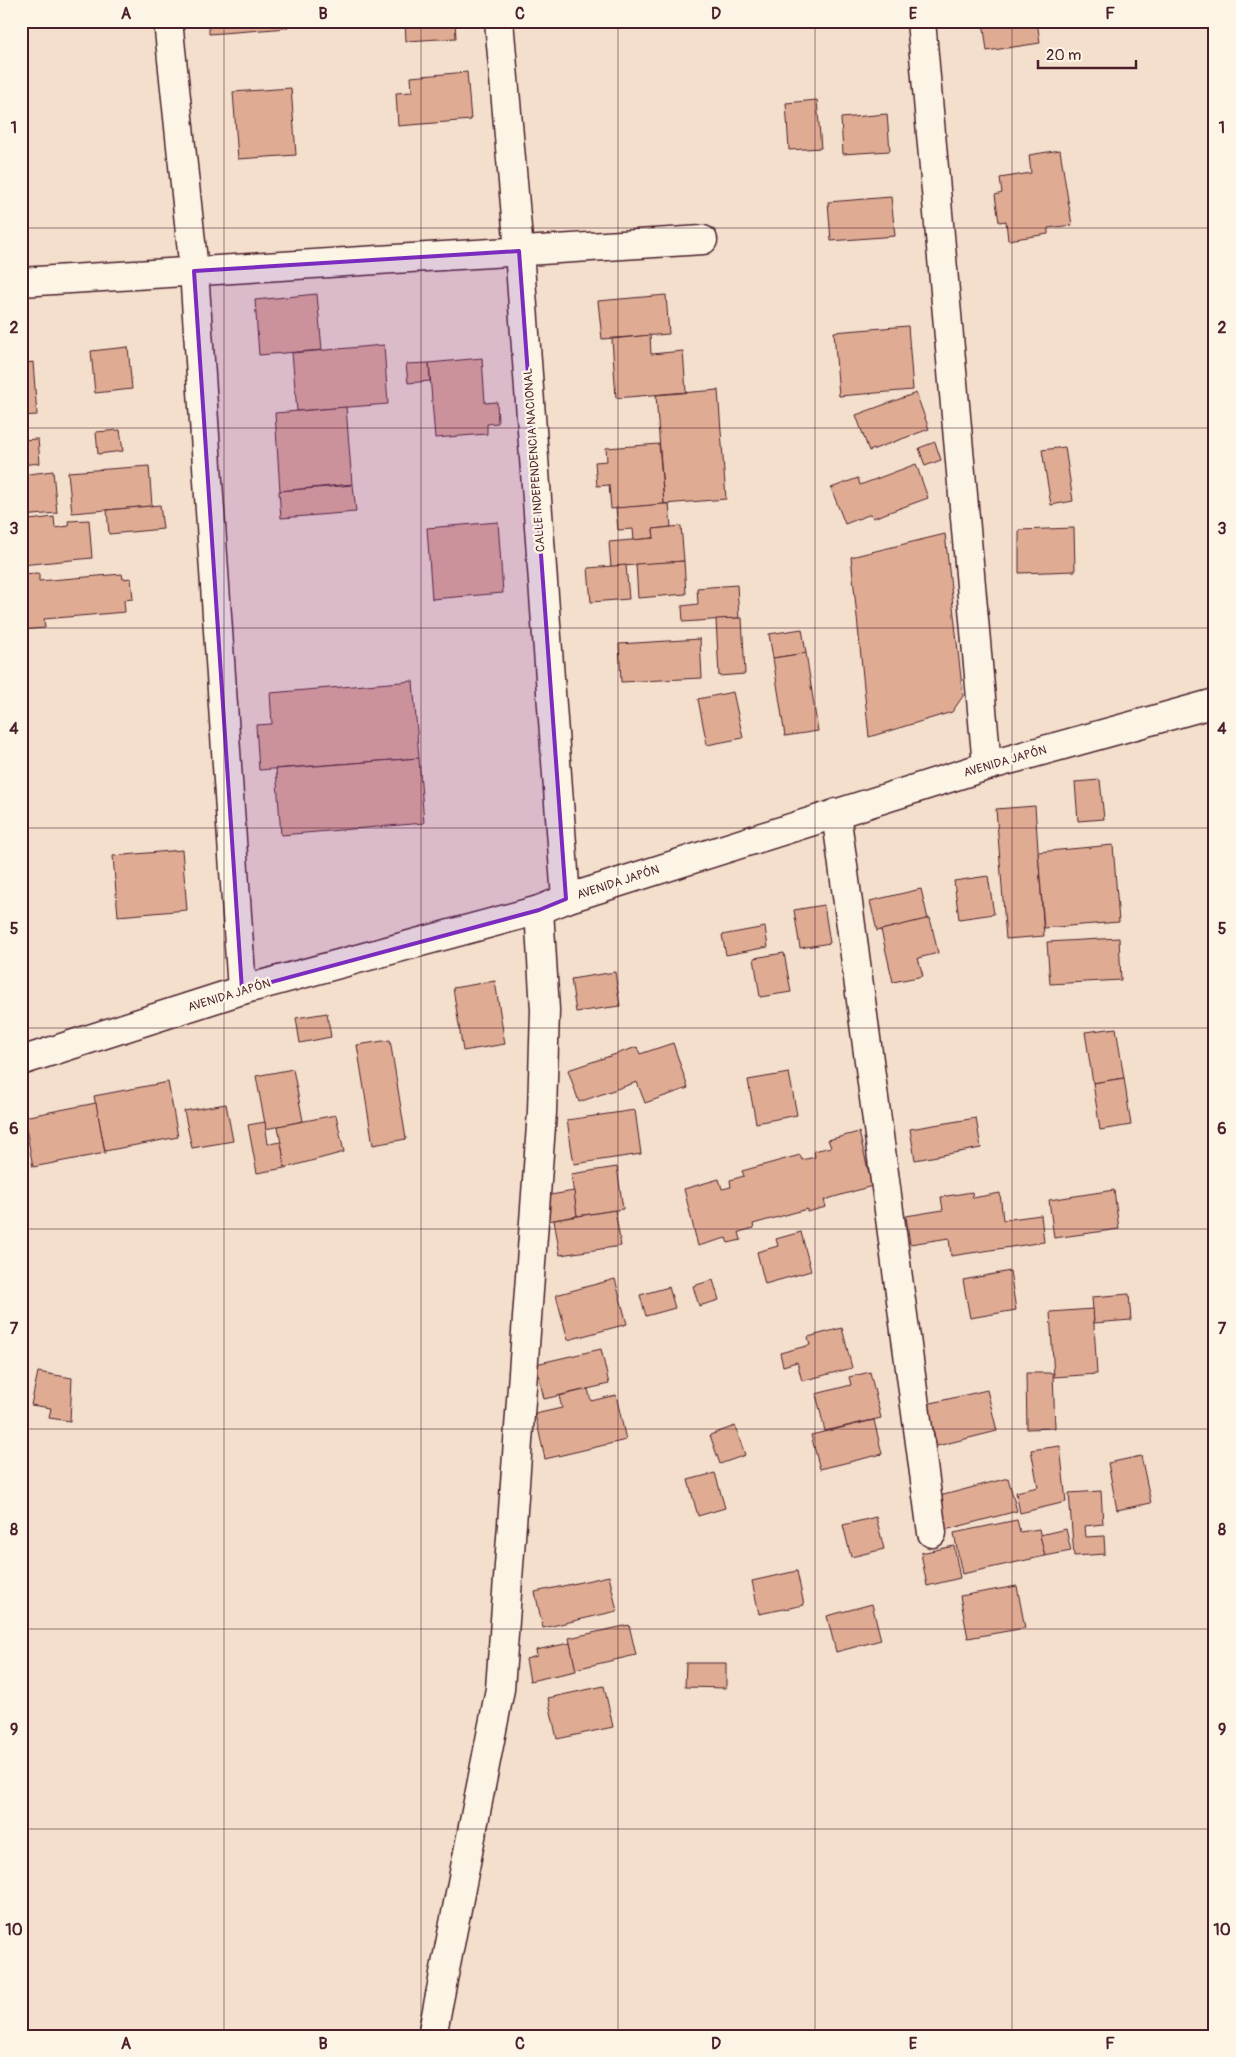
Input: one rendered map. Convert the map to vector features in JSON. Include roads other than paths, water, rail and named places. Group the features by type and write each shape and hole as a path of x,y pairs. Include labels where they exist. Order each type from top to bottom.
{"street":[{"path":"168,21 194,271 242,990"},
{"name":"CALLE INDEPENDENCIA NACIONAL","path":"499,21 519,251 566,899"},
{"path":"920,21 987,766"},
{"path":"21,282 704,240"},
{"name":"AVENIDA JAPÓN","path":"21,1061 242,990 539,910 566,899 987,766 1215,703"},
{"path":"836,813 932,1533"},
{"path":"432,2036 500,1689 542,1112 545,1010 539,910"}]}
